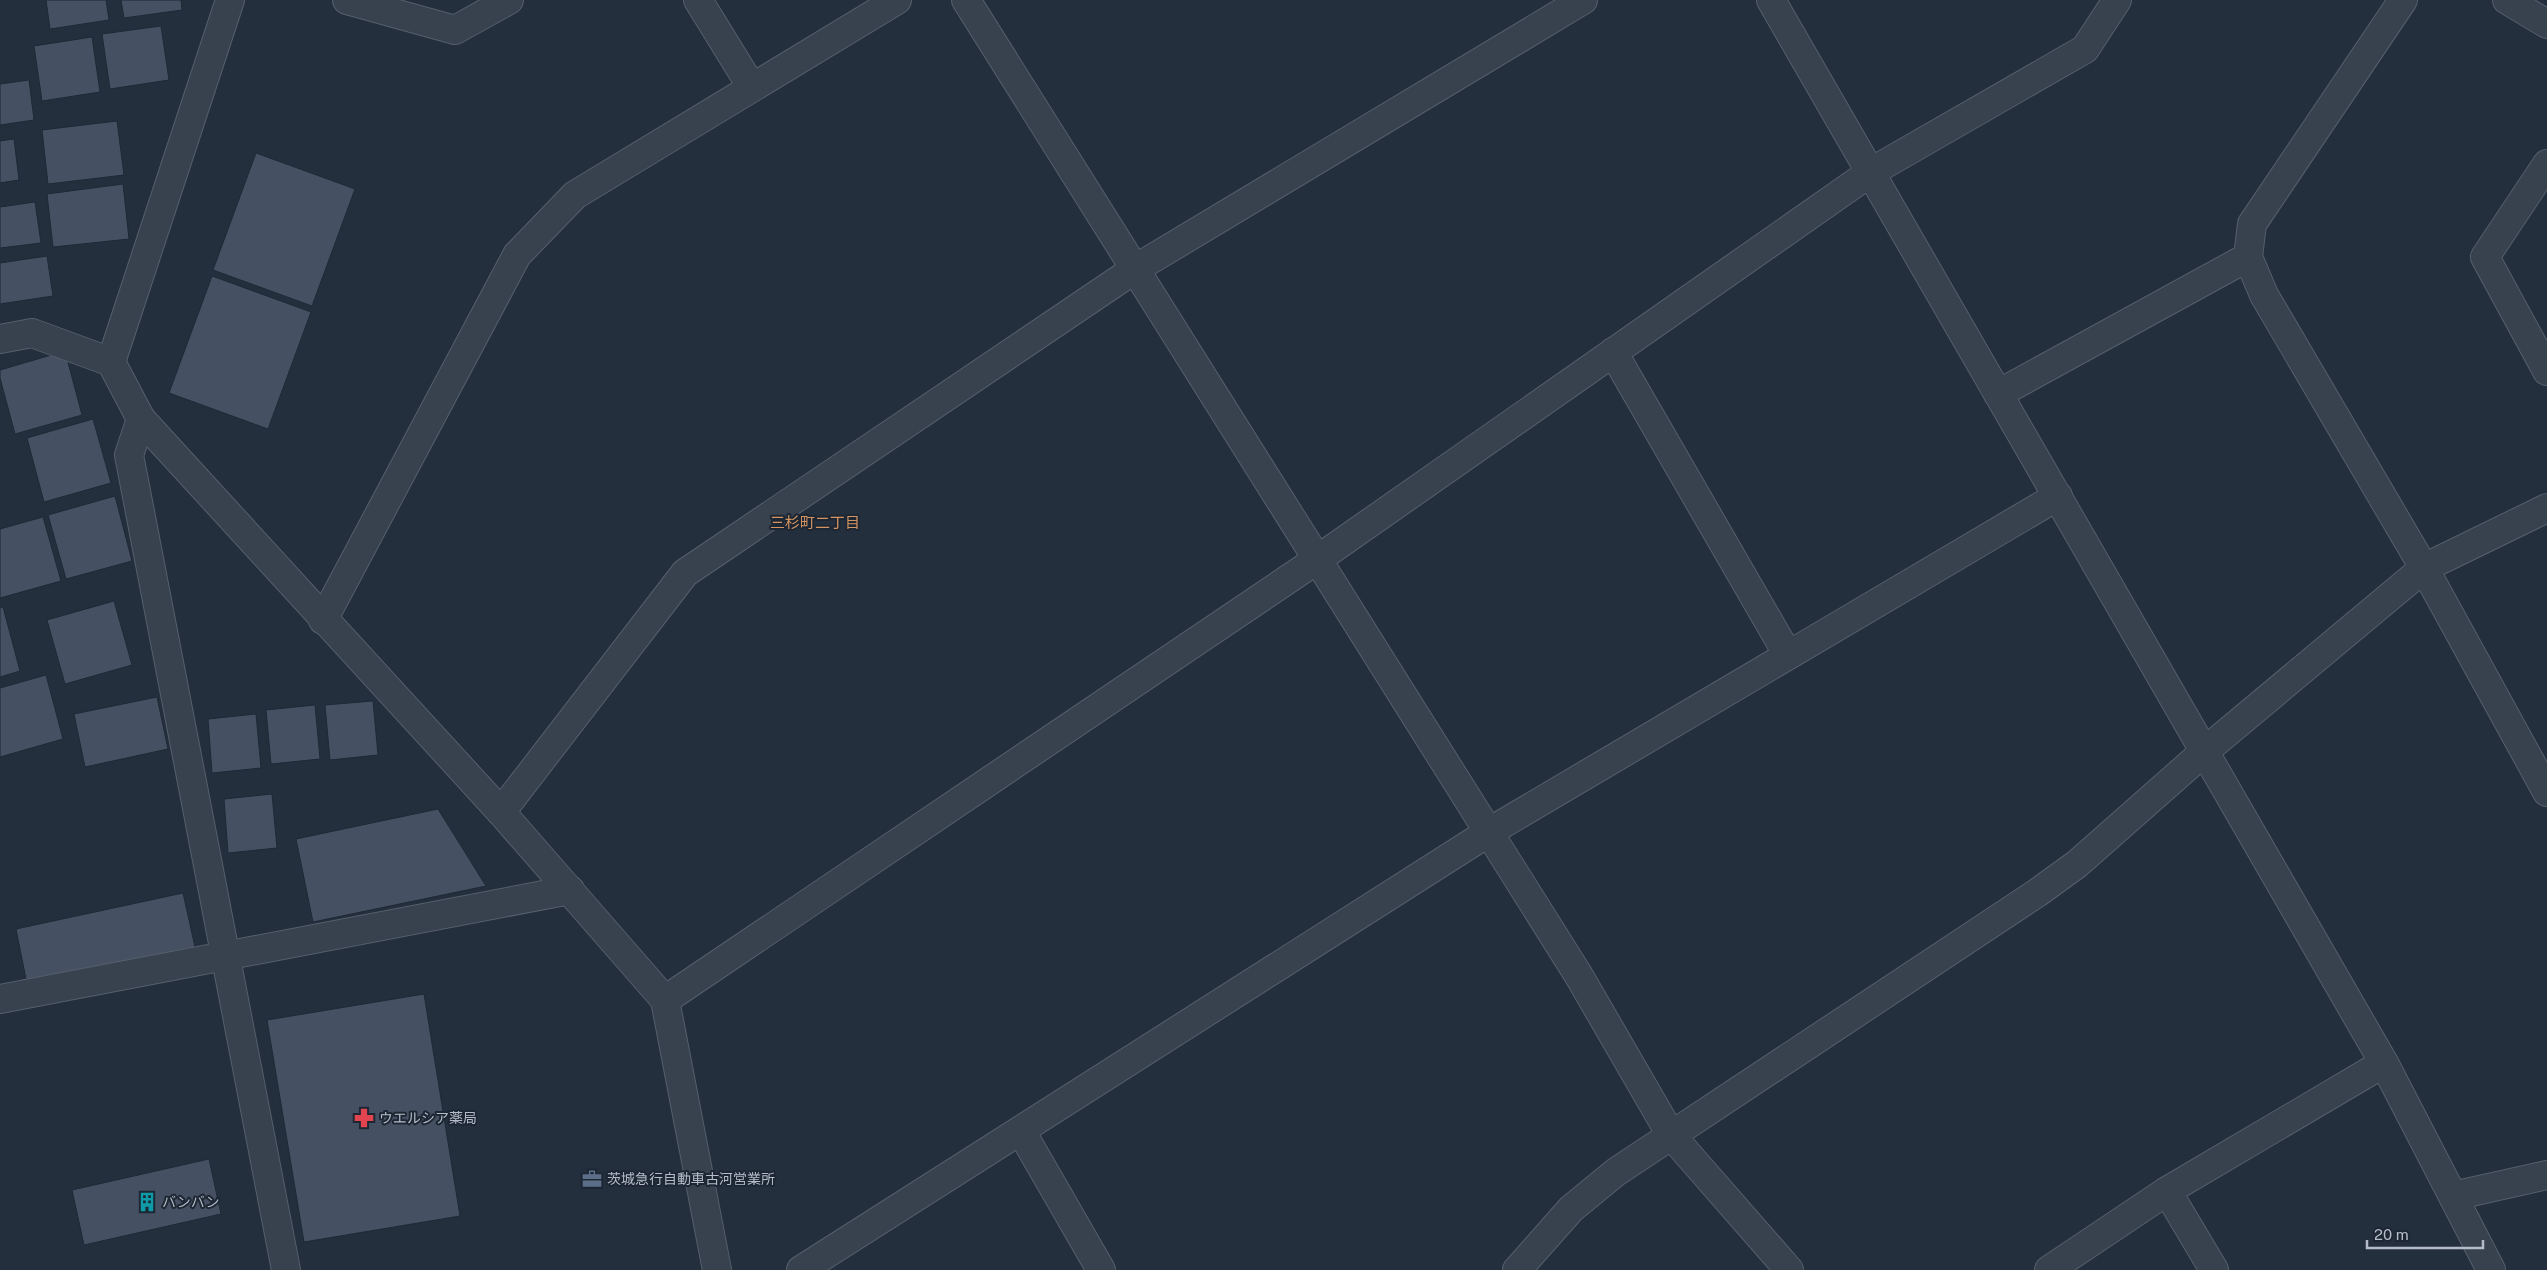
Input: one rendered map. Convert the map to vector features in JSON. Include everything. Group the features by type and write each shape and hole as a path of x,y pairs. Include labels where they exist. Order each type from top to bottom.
{"street":[{"path":"111,362 230,0"},
{"path":"347,0 455,30 509,0"},
{"path":"698,0 750,86"},
{"path":"323,620 517,254 575,195 750,86 897,0"},
{"path":"966,0 1579,976 1671,1135 1789,1270"},
{"path":"501,812 685,573 1136,269 1583,0"},
{"path":"1771,0 2384,1063 2491,1270"},
{"path":"665,1000 1318,559 1871,172 2085,49 2117,0"},
{"path":"2403,0 2252,224 2248,257 2264,295 2424,568 2547,792"},
{"path":"2507,0 2547,24"},
{"path":"2547,164 2485,257 2547,371"},
{"path":"1998,394 2248,257"},
{"path":"0,339 32,334 111,362 141,419 323,620 501,812 665,1000 717,1270"},
{"path":"1613,352 1788,655"},
{"path":"141,419 129,454 286,1270"},
{"path":"801,1270 1489,832 2058,496"},
{"path":"1517,1270 1571,1209 1616,1172 2037,894 2077,864 2205,751 2424,568 2547,508"},
{"path":"0,999 570,890"},
{"path":"2049,1270 2167,1191 2384,1063"},
{"path":"1021,1131 1101,1270"},
{"path":"2453,1196 2547,1175"},
{"path":"2167,1191 2214,1270"}],"building":[{"path":"46,0 106,0 109,20 50,29"},
{"path":"121,0 181,0 182,10 124,18"},
{"path":"161,26 169,80 110,89 102,34"},
{"path":"92,37 100,92 42,101 34,46"},
{"path":"29,80 34,120 0,125 0,84"},
{"path":"117,121 124,175 48,184 42,130"},
{"path":"14,139 19,180 0,183 0,141"},
{"path":"256,153 355,189 312,306 213,270"},
{"path":"123,184 129,239 53,247 47,194"},
{"path":"35,202 41,243 0,248 0,207"},
{"path":"47,256 53,296 0,304 0,263"},
{"path":"212,276 311,312 268,429 169,393"},
{"path":"65,351 82,415 15,434 0,378 0,370"},
{"path":"93,419 111,483 44,502 27,438"},
{"path":"115,496 132,561 66,579 48,515"},
{"path":"43,517 61,581 0,598 0,529"},
{"path":"114,601 132,665 65,684 47,620"},
{"path":"3,607 20,671 0,677 0,608"},
{"path":"46,675 63,739 0,757 0,688"},
{"path":"157,697 168,749 85,767 74,714"},
{"path":"373,701 378,755 330,760 325,705"},
{"path":"315,705 320,759 271,764 266,710"},
{"path":"256,714 261,768 212,773 208,719"},
{"path":"272,794 277,848 228,853 224,799"},
{"path":"438,809 486,886 313,922 296,839"},
{"path":"183,893 195,947 27,984 16,929"},
{"name":"ウエルシア薬局","path":"424,994 460,1216 304,1242 267,1020"},
{"name":"バンバン","path":"209,1159 221,1214 84,1245 72,1190"}],"place":[{"name":"ウエルシア薬局","path":"364,1118"},
{"name":"茨城急行自動車古河営業所","path":"592,1179"},
{"name":"バンバン","path":"147,1202"}],"district":[{"name":"三杉町二丁目","path":"815,523"}]}
